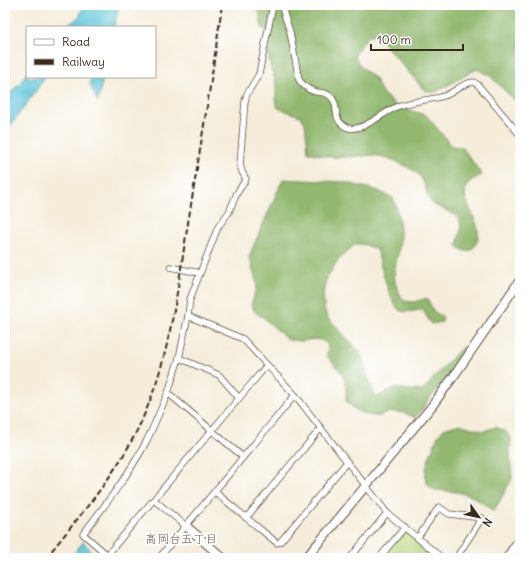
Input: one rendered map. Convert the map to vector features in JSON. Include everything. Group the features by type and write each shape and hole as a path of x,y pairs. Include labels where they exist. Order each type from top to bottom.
{"street":[{"path":"267,365 109,556 83,534 110,499 145,444 168,393 179,358 190,299 218,227 229,212 237,193 246,179 240,164 245,100 259,74 273,5"},
{"path":"281,5 290,32 299,80 313,91 330,96 335,103 339,122 347,127 354,129 363,126 396,107 444,96 474,82 520,136"},
{"path":"170,267 200,273"},
{"path":"306,558 432,406 520,280"},
{"path":"188,316 243,339 294,395 387,513 442,558"},
{"path":"179,358 219,375 239,398"},
{"path":"168,393 243,457"},
{"path":"159,558 294,395"},
{"path":"246,518 321,428"},
{"path":"215,492 277,543 280,542 347,462"},
{"path":"154,500 223,558"},
{"path":"418,538 439,507 449,514 482,518 456,558"},
{"path":"350,558 387,513"},
{"path":"379,558 405,527"},
{"path":"507,558 520,538"}],"green space":[{"path":"243,5 520,5 520,106 489,75 477,69 434,93 424,90 381,40 373,35 369,35 355,53 355,57 360,66 375,79 383,94 398,107 426,115 452,146 462,147 482,175 475,178 467,185 465,195 478,231 478,239 472,249 465,251 457,245 461,227 459,219 430,201 421,177 412,170 385,157 332,157 308,152 305,123 300,116 278,108 276,103 276,83 268,55 271,31 262,28 259,10"},
{"path":"283,179 343,182 376,190 393,198 400,224 400,241 394,271 394,278 399,292 404,301 414,302 427,298 434,312 443,317 442,322 431,324 423,310 403,312 397,308 389,293 377,250 366,245 358,244 353,246 336,263 326,280 323,294 324,308 327,317 360,352 375,398 394,388 422,391 462,347 467,350 415,418 400,412 370,416 352,407 346,401 345,380 337,367 327,356 328,346 325,343 316,339 301,341 288,340 264,318 256,313 251,306 257,285 249,256"},
{"path":"459,424 483,431 496,427 505,431 511,438 510,453 512,479 494,511 490,510 480,501 470,496 458,492 432,489 426,481 426,471 429,457 438,437 444,429"},
{"path":"405,531 436,558 382,558"}],"water":[{"path":"84,5 119,5 114,26 66,26 79,17"},
{"path":"26,74 26,78 45,78 5,133 5,98 21,82"},
{"path":"91,78 103,78 98,102 90,85"},
{"path":"83,542 98,558 70,558"}],"railway":[{"path":"46,558 98,493 121,459 141,422 159,374 166,349 176,299 222,5"}],"district":[{"name":"高岡台五丁目","path":"181,539"}]}
